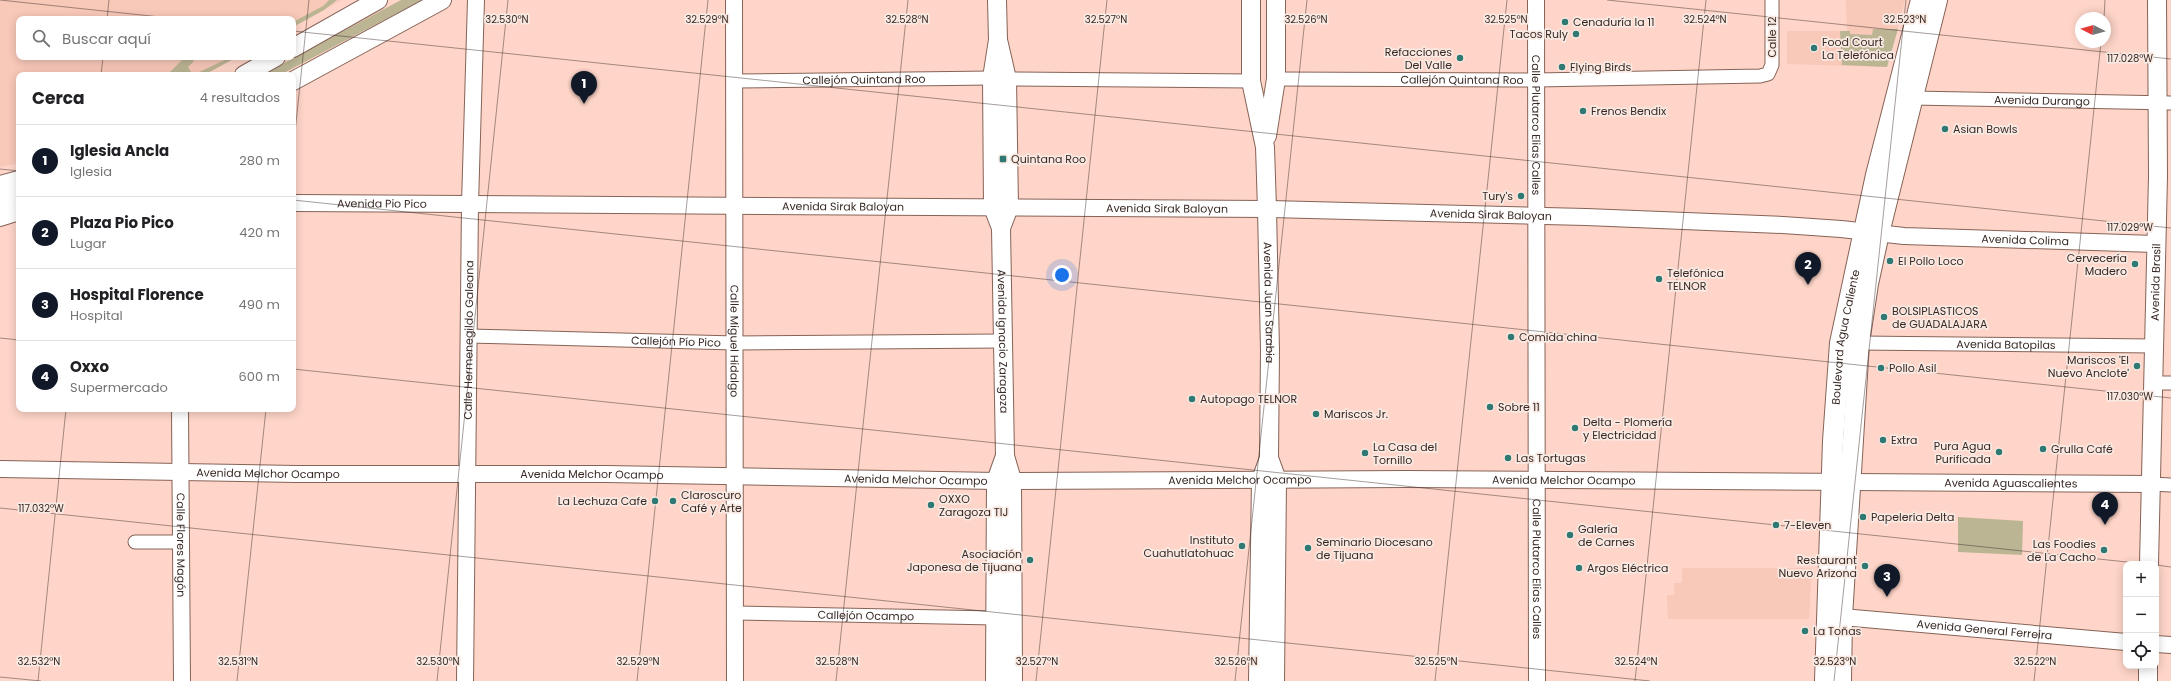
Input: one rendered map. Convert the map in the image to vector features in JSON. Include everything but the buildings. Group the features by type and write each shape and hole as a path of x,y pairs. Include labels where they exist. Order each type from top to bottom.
{"main road":[{"path":"296,46 378,0"},
{"path":"296,79 442,0"},
{"name":"Avenida Ignacio Zaragoza","path":"997,0 1000,78 1004,480 1013,681"},
{"name":"Avenida Juan Sarabia","path":"1251,0 1251,81 1265,147 1270,350 1269,480 1275,681"},
{"name":"Avenida Juan Sarabia","path":"1265,147 1276,79 1276,0"},
{"name":"Boulevard Agua Caliente","path":"1825,681 1841,483 1868,284 1876,175 1921,0"},
{"name":"Boulevard Agua Caliente","path":"1840,681 1842,617 1841,483 1832,441 1840,343 1871,232 1912,98 1937,0"},
{"name":"Avenida Brasil","path":"2150,561 2151,484 2162,383 2154,346 2163,244 2164,103 2157,0"},
{"path":"249,72 271,60"},
{"path":"0,185 16,181"},
{"path":"0,200 16,193"},
{"path":"0,217 16,212"},
{"name":"Avenida Ignacio Zaragoza","path":"995,681 995,618 1004,480"},
{"name":"Avenida Juan Sarabia","path":"1258,681 1269,480"},
{"path":"2148,669 2148,681"}],"street":[{"name":"Calle Hermenegildo Galeana","path":"465,681 470,204 476,0"},
{"name":"Calle Miguel Hidalgo","path":"734,0 735,681"},
{"name":"Calle Plutarco Elias Calles","path":"1536,0 1537,681"},
{"name":"Calle 12","path":"1768,74 1772,65 1772,0"},
{"name":"Callejón Quintana Roo","path":"1276,79 1536,80 1760,76 1768,74"},
{"name":"Callejón Quintana Roo","path":"735,81 1000,78 1251,81"},
{"name":"Avenida Durango","path":"1912,98 2164,103"},
{"name":"Avenida Pio Pico","path":"296,203 470,204"},
{"name":"Avenida Sirak Baloyan","path":"470,204 1267,209 1537,215 1783,225 1871,232"},
{"name":"Avenida Colima","path":"1871,232 1904,236 2163,244"},
{"name":"Callejón Pío Pico","path":"469,336 735,343 1003,341"},
{"name":"Avenida Batopilas","path":"1859,343 2154,346"},
{"name":"Calle Flores Magón","path":"180,412 182,681"},
{"name":"Avenida Melchor Ocampo","path":"0,469 181,473 468,476 606,474 1004,480 1841,483"},
{"name":"Avenida Aguascalientes","path":"1841,483 2171,485"},
{"path":"135,542 180,542"},
{"name":"Callejón Ocampo","path":"736,613 995,618"},
{"name":"Avenida General Ferreira","path":"1842,617 2123,642"},
{"path":"2159,644 2171,645"}],"shaded area":[{"path":"0,0 342,0 296,25 296,16 16,16 16,60 232,60 210,72 16,72 16,164 0,167"},
{"path":"329,0 337,0 324,10 296,25 296,20 323,6"},
{"path":"401,0 422,0 286,72 268,72 290,60 296,60 296,57"},
{"path":"1846,0 1905,0 1887,67 1787,64 1787,31 1847,31"},
{"path":"1873,29 1898,29 1887,67 1842,65 1840,31 1850,31 1850,34 1872,35"},
{"path":"182,60 194,61 188,67 191,72 170,72"},
{"path":"225,60 232,60 210,72 199,72"},
{"path":"1958,517 2023,521 2022,555 1958,552"},
{"path":"1682,568 1812,568 1809,619 1668,619 1667,595 1674,595 1674,583 1682,583"}],"place":[{"name":"Cenaduría la 11","path":"1565,22"},
{"name":"Tacos Ruly","path":"1576,34"},
{"name":"Food Court La Telefónica","path":"1814,48"},
{"name":"Refacciones Del Valle","path":"1460,58"},
{"name":"Flying Birds","path":"1562,67"},
{"name":"Iglesia Ancla","path":"584,104"},
{"name":"Frenos Bendix","path":"1583,111"},
{"name":"Asian Bowls","path":"1945,129"},
{"name":"Quintana Roo","path":"1003,159"},
{"name":"Tury's","path":"1521,196"},
{"name":"El Pollo Loco","path":"1890,261"},
{"name":"Cervecería Madero","path":"2135,264"},
{"name":"Telefónica TELNOR","path":"1659,279"},
{"name":"Plaza Pio Pico","path":"1808,285"},
{"name":"BOLSIPLASTICOS de GUADALAJARA","path":"1884,317"},
{"name":"Comida china","path":"1511,337"},
{"name":"Mariscos 'El Nuevo Anclote'","path":"2137,366"},
{"name":"Pollo Asil","path":"1881,368"},
{"name":"Autopago TELNOR","path":"1192,399"},
{"name":"Sobre 11","path":"1490,407"},
{"name":"Mariscos Jr.","path":"1316,414"},
{"name":"Delta - Plomería y Electricidad","path":"1575,428"},
{"name":"Extra","path":"1883,440"},
{"name":"Grulla Café","path":"2043,449"},
{"name":"Pura Agua Purificada","path":"1999,452"},
{"name":"La Casa del Tornillo","path":"1365,453"},
{"name":"Las Tortugas","path":"1508,458"},
{"name":"La Lechuza Cafe","path":"655,501"},
{"name":"Claroscuro Café y Arte","path":"673,501"},
{"name":"OXXO Zaragoza TIJ","path":"931,505"},
{"name":"Papeleria Delta","path":"1863,517"},
{"name":"7-Eleven","path":"1776,525"},
{"name":"Oxxo","path":"2105,525"},
{"name":"Galería de Carnes","path":"1570,535"},
{"name":"Instituto Cuahutlatohuac","path":"1242,546"},
{"name":"Seminario Diocesano de Tijuana","path":"1308,548"},
{"name":"Las Foodies de La Cacho","path":"2104,550"},
{"name":"Asociación Japonesa de Tijuana","path":"1030,560"},
{"name":"Restaurant Nuevo Arizona","path":"1865,566"},
{"name":"Argos Eléctrica","path":"1579,568"},
{"name":"Hospital Florence","path":"1887,597"},
{"name":"La Toñas","path":"1805,631"}]}
